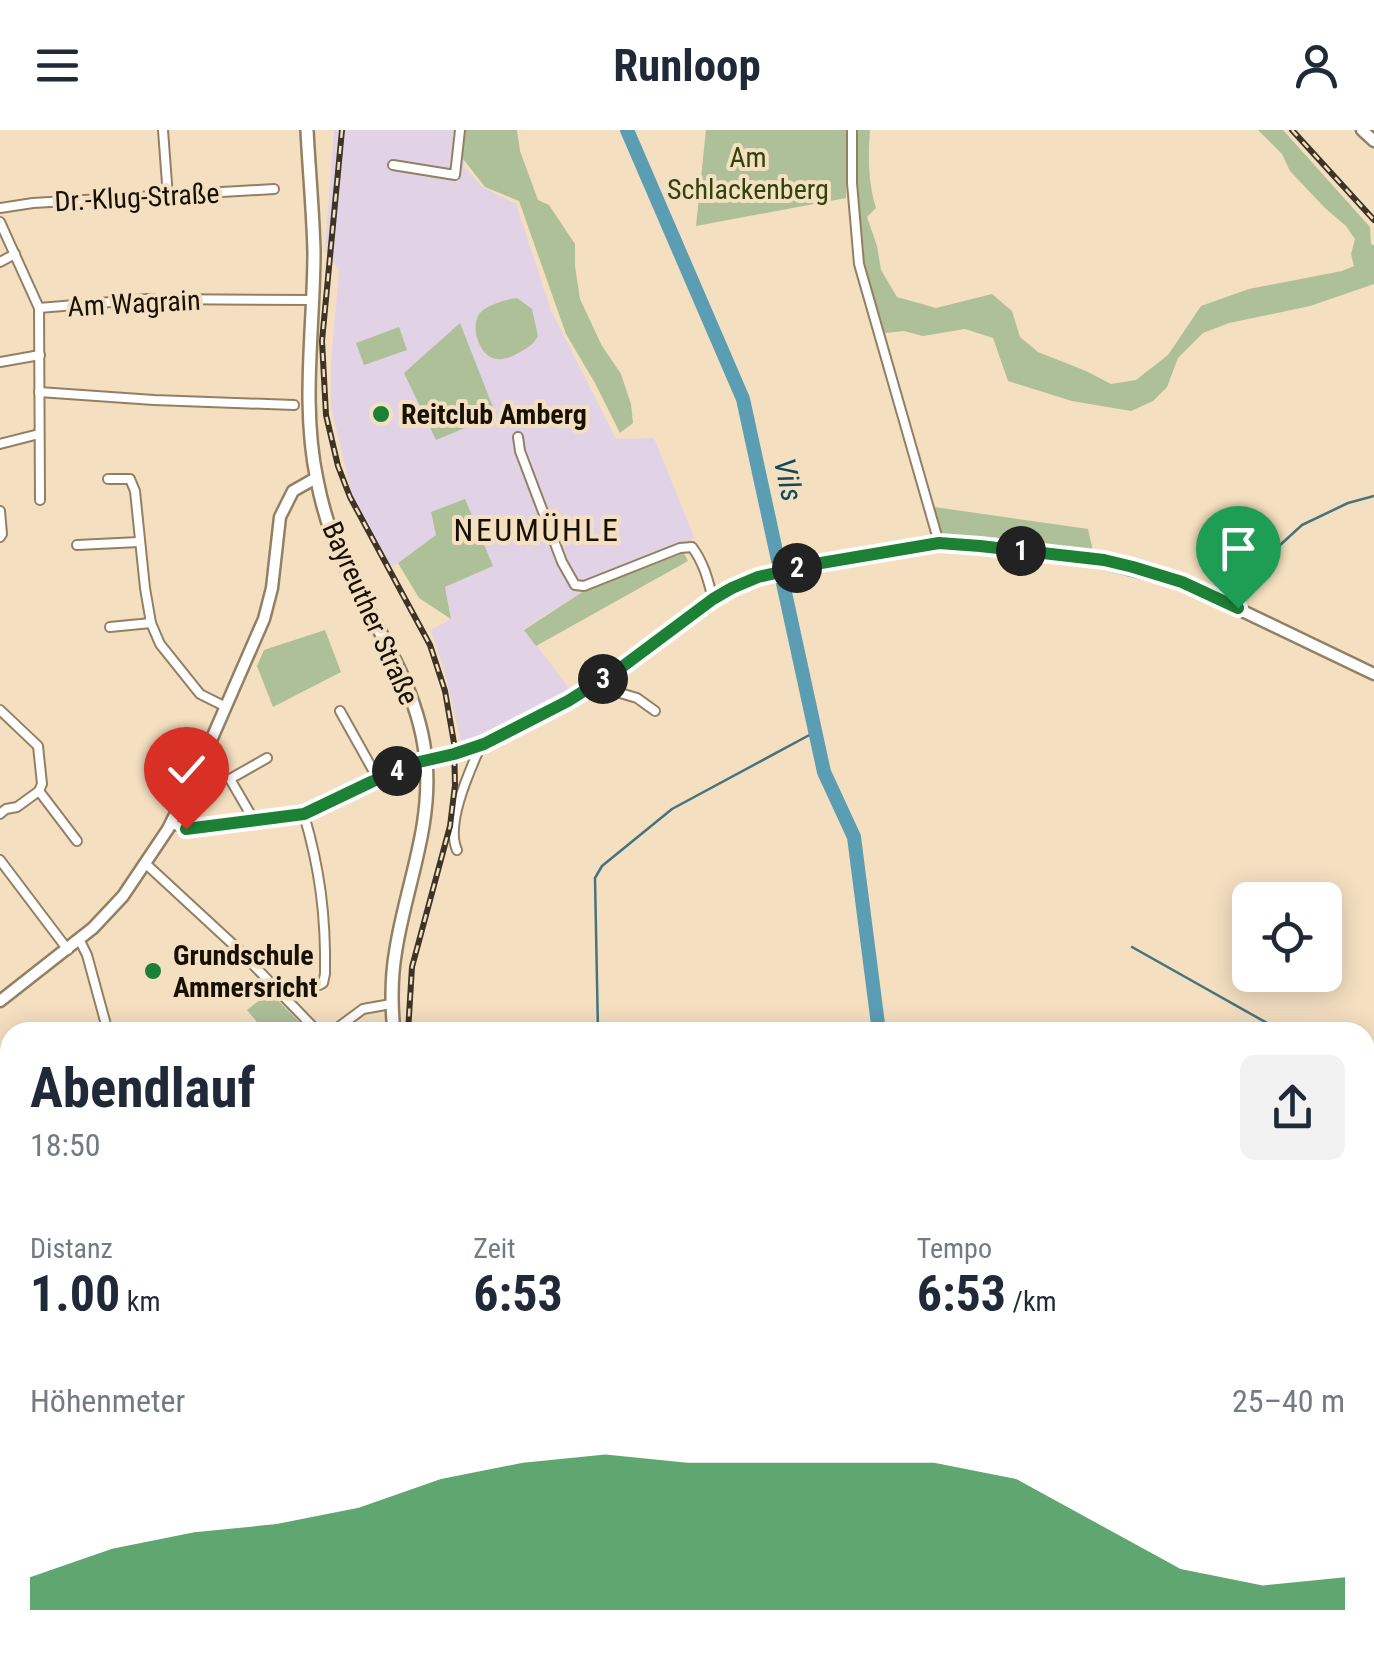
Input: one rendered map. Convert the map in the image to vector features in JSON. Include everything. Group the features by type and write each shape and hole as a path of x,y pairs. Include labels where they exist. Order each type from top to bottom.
{"main road":[{"name":"Bayreuther Straße","path":"307,130 314,251 310,397 316,478 341,557 407,686 421,728 426,760 422,834 396,947 393,1022"}],"street":[{"path":"163,130 168,197"},
{"path":"393,164 454,176 460,130"},
{"path":"852,130 859,264 939,543"},
{"path":"1362,130 1374,142"},
{"name":"Dr.-Klug-Straße","path":"0,208 274,189"},
{"path":"0,222 39,308"},
{"path":"0,262 15,254"},
{"name":"Am Wagrain","path":"40,500 39,308 148,300 312,300"},
{"path":"0,362 40,355"},
{"path":"39,392 294,404"},
{"path":"0,444 39,434"},
{"path":"518,437 555,544 575,585 584,586 680,548 692,547 699,556 713,599"},
{"path":"0,1001 80,941 123,896 171,824 264,619 272,588 280,517 293,491 316,478"},
{"path":"108,480 130,479 135,492 152,623 160,644 200,694 226,707"},
{"path":"0,510 0,537"},
{"path":"77,545 139,542"},
{"path":"171,824 186,829 304,814 426,760 481,745 554,709 622,667 713,599 758,577 869,553 939,543 1104,560 1133,567 1182,582 1374,674"},
{"path":"110,626 152,623"},
{"path":"594,685 637,698 655,711"},
{"path":"0,710 38,746 42,784 39,791 17,807 0,814"},
{"path":"340,711 378,779"},
{"path":"458,850 454,842 462,787 481,745"},
{"path":"255,822 230,779 266,758"},
{"path":"39,791 77,841"},
{"path":"283,995 291,989 318,986 324,974 323,894 304,814"},
{"path":"0,860 68,950"},
{"path":"146,864 238,948 309,1022"},
{"path":"80,941 88,955 105,1022"},
{"path":"346,1022 363,1010 391,1004"}],"shaded area":[{"path":"334,130 467,130 464,166 481,186 516,204 551,310 616,439 654,438 694,537 684,553 584,591 524,629 573,693 462,746 431,630 451,619 445,587 493,565 436,535 392,567 369,532 352,495 331,407 339,270 325,252"}],"green space":[{"path":"464,130 517,130 520,151 538,200 549,205 575,244 580,299 602,346 621,374 633,423 620,433 566,334 519,201 485,187 460,155"},
{"name":"Am Schlackenberg","path":"706,130 848,130 846,198 696,226"},
{"path":"856,130 870,130 869,169 876,208 867,217 881,270 897,297 936,308 992,294 1012,311 1020,337 1038,352 1111,384 1136,380 1168,355 1201,306 1249,289 1354,266 1351,254 1355,239 1346,226 1290,171 1282,154 1258,130 1283,130 1370,227 1374,284 1310,306 1229,323 1203,333 1178,358 1167,387 1153,401 1131,411 1072,401 1008,381 993,338 965,329 923,336 904,331 885,333 867,283 858,233"},
{"path":"517,298 532,309 538,336 512,356 491,357 478,341 477,319 488,307"},
{"path":"460,323 496,415 436,440 404,373"},
{"path":"399,327 407,350 364,365 356,343"},
{"path":"465,499 493,566 445,587 451,619 419,598 398,563 436,535 431,512"},
{"path":"934,507 1088,529 1094,555 942,537"},
{"path":"684,553 688,561 536,646 524,630 584,591"},
{"path":"325,630 341,672 273,707 257,666 264,650"},
{"path":"270,992 299,1022 257,1022 247,1010"}],"waterway":[{"name":"Vils","path":"627,130 743,399 824,772 854,837 878,1022"},
{"path":"1244,578 1302,525 1348,503 1374,496"},
{"path":"827,569 937,549"},
{"path":"964,551 1091,566"},
{"path":"1101,568 1182,589"},
{"path":"783,584 822,570"},
{"path":"1214,590 1231,587"},
{"path":"598,1022 595,878 602,866 672,809 815,732"},
{"path":"1132,947 1265,1022"}],"railway":[{"path":"342,130 322,341 326,415 350,497 430,645 445,691 454,743 455,785 450,826 412,967 409,1022"},
{"path":"1292,130 1374,220"}],"place":[{"name":"Reitclub Amberg","path":"381,414"},
{"name":"Grundschule Ammersricht","path":"153,971"}],"district":[{"name":"NEUMÜHLE","path":"537,530"}],"route":[{"path":"186,829 304,814 419,762 484,744 568,701 732,588 758,577 821,563 939,543 980,546 1104,560 1182,582 1238,608"}]}
